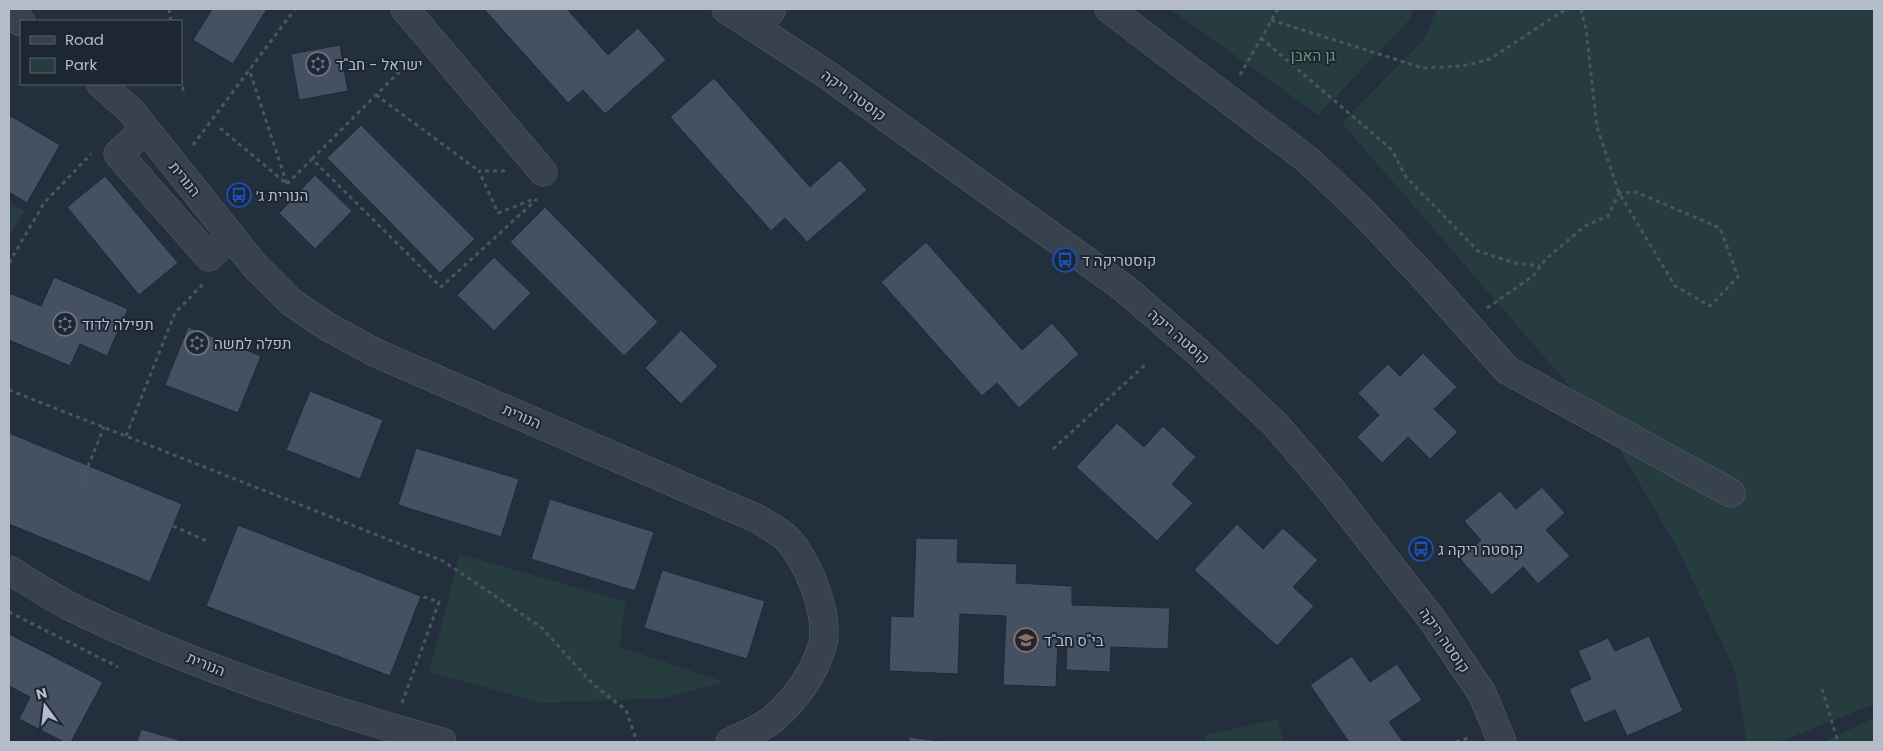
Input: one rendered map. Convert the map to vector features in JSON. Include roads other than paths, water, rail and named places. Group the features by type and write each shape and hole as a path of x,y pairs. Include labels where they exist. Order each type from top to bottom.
{"street":[{"path":"405,9 543,172"},
{"name":"קוסטה ריקה","path":"726,9 764,19 826,74 1124,288 1199,353 1275,424 1328,486 1431,618 1482,693 1502,742"},
{"path":"1109,9 1308,160 1361,210 1507,370 1731,493"},
{"path":"9,15 20,21"},
{"name":"הנורית","path":"102,85 131,111 255,266 291,302 328,327 376,353 758,519 784,536 804,561 816,590 822,619 822,645 811,674 793,698 749,739"},
{"path":"145,129 118,154 209,257 231,236"},
{"name":"הנורית","path":"9,570 70,606 148,641 256,684 392,728 442,742"}],"place":[{"name":"ישראל - חב\"ד","path":"318,64"},
{"name":"הנורית ג׳","path":"239,195"},
{"name":"קוסטריקה ד","path":"1065,260"},
{"name":"תפילה לדוד","path":"65,324"},
{"name":"תפלה למשה","path":"197,343"},
{"name":"קוסטה ריקה ג","path":"1421,549"},
{"name":"בי\"ס חב\"ד","path":"1026,640"}],"park label":[{"name":"גן האבן","path":"1313,55"}]}
